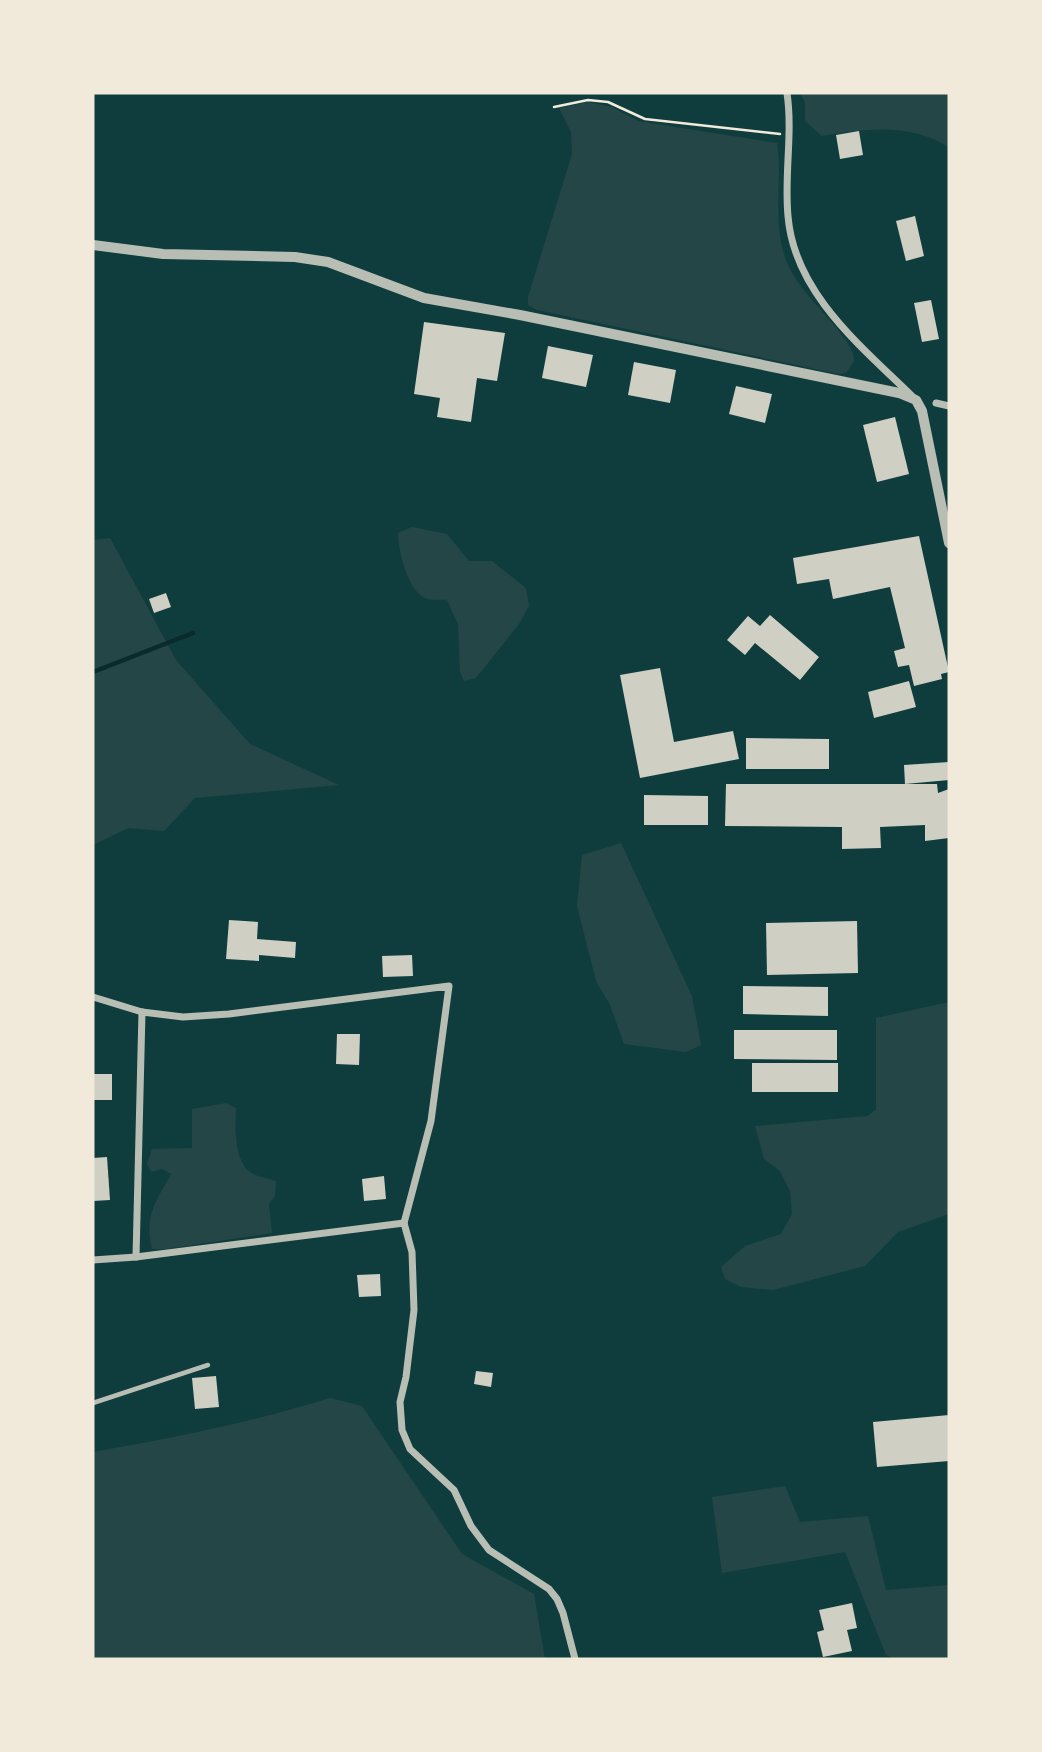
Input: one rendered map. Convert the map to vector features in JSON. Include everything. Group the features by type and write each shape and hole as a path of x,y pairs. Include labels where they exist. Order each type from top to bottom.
{"street":[{"path":"787,93 790,135 788,218 794,251 819,298 853,337 916,400 926,425 949,543"},
{"path":"93,245 163,254 295,257 328,262 424,298 520,315 899,393 916,400"},
{"path":"936,403 949,406"},
{"path":"93,997 142,1012 183,1017 229,1014 449,986 432,1121 404,1223 412,1252 414,1310 406,1377 400,1402 401,1430 410,1449 454,1490 471,1526 489,1550 549,1589 563,1613 575,1659"},
{"path":"136,1257 142,1012"},
{"path":"93,1260 136,1257 404,1223"}],"lane":[{"path":"93,1403 208,1365"}],"path":[{"path":"554,107 588,100 608,102 645,119 790,135"}],"shaded area":[{"path":"800,93 949,93 949,148 935,140 904,131 854,131 822,136 805,121 805,102"},
{"path":"588,102 612,107 638,121 777,143 781,244 794,276 841,333 853,353 854,361 846,373 839,374 537,310 528,305 528,297 572,154 571,132 559,108"},
{"path":"412,527 447,534 469,561 492,561 526,588 529,606 519,624 476,678 464,681 460,672 458,624 447,600 425,598 409,579 402,559 398,533"},
{"path":"110,538 176,660 250,744 339,785 195,798 164,831 128,828 93,845 93,540"},
{"path":"621,843 692,996 701,1045 686,1052 624,1044 610,1005 596,981 577,906 582,855"},
{"path":"949,1002 949,1214 898,1232 865,1266 773,1290 741,1287 725,1279 721,1267 745,1246 781,1234 792,1214 790,1191 780,1171 764,1159 755,1126 867,1116 876,1110 876,1018"},
{"path":"226,1103 236,1108 238,1151 245,1167 253,1174 276,1181 275,1196 269,1204 272,1233 152,1249 149,1227 153,1209 171,1174 162,1169 151,1172 147,1164 152,1149 192,1148 192,1109"},
{"path":"330,1398 362,1406 462,1554 534,1594 545,1659 93,1659 93,1452 212,1429"},
{"path":"785,1486 800,1522 868,1516 886,1590 949,1585 949,1659 894,1659 886,1655 845,1552 722,1573 712,1497"}],"building":[{"path":"859,131 863,155 840,159 836,135"},
{"path":"915,216 924,256 906,261 896,221"},
{"path":"931,300 939,339 922,342 914,303"},
{"path":"424,322 505,333 497,381 477,378 471,422 437,417 440,398 414,394"},
{"path":"548,346 593,355 586,387 542,378"},
{"path":"634,362 676,370 670,403 628,395"},
{"path":"736,386 772,394 765,423 729,414"},
{"path":"895,417 909,474 877,482 863,425"},
{"path":"919,536 949,672 941,674 942,679 914,686 909,665 898,667 894,651 905,648 890,587 833,599 829,579 797,584 793,558"},
{"path":"166,593 171,607 154,613 149,599"},
{"path":"770,615 819,657 800,680 755,643 745,655 727,640 748,616 760,626"},
{"path":"660,668 674,742 733,731 739,759 640,778 620,675"},
{"path":"909,681 916,707 874,718 868,692"},
{"path":"746,738 829,739 829,769 746,769"},
{"path":"949,762 949,780 905,784 904,765"},
{"path":"726,784 937,784 938,793 949,789 949,838 925,841 925,825 880,827 881,848 842,849 842,827 725,826"},
{"path":"644,795 708,796 708,825 644,825"},
{"path":"229,920 258,922 257,939 296,942 295,958 259,955 259,961 226,959"},
{"path":"857,921 858,973 767,975 766,923"},
{"path":"412,955 413,976 383,977 382,956"},
{"path":"743,986 828,987 828,1016 743,1014"},
{"path":"734,1030 837,1030 837,1060 734,1059"},
{"path":"337,1034 360,1034 359,1065 336,1064"},
{"path":"752,1063 838,1063 838,1092 752,1092"},
{"path":"93,1074 112,1074 112,1100 93,1100"},
{"path":"107,1157 110,1200 93,1201 93,1158"},
{"path":"384,1176 386,1199 364,1201 362,1179"},
{"path":"380,1274 381,1296 359,1297 357,1275"},
{"path":"476,1371 493,1373 491,1387 474,1384"},
{"path":"216,1376 219,1407 195,1409 192,1378"},
{"path":"949,1415 949,1461 877,1467 873,1422"},
{"path":"852,1603 857,1628 847,1630 852,1651 823,1657 817,1632 824,1630 819,1610"}],"waterway":[{"path":"93,672 193,633"}]}
